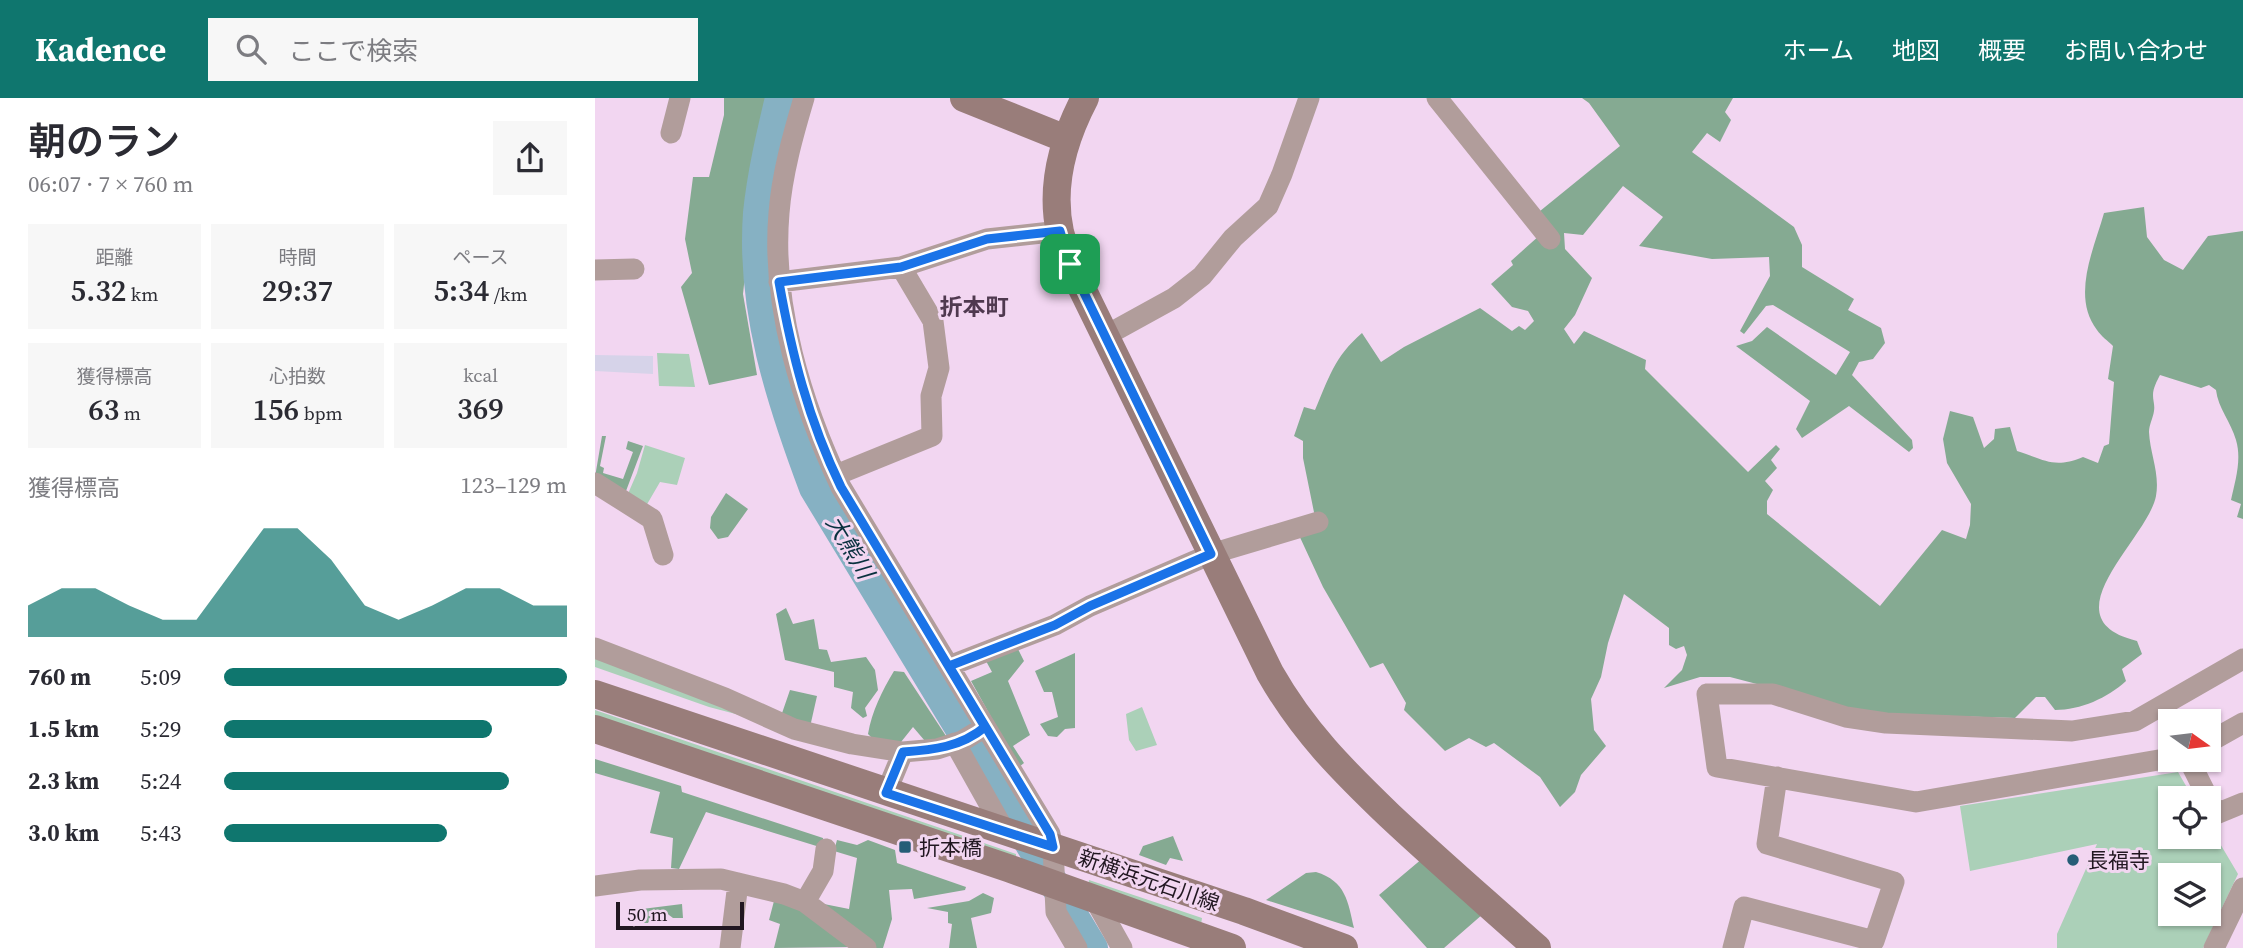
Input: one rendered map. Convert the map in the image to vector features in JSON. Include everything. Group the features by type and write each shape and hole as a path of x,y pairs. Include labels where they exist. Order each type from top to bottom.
{"street":[{"path":"671,133 680,98"},
{"path":"804,98 785,171 779,214 779,282 801,385 835,475 949,666 1005,832"},
{"path":"964,98 1066,139"},
{"path":"1085,98 1066,139 1058,175 1060,231 1070,264 1270,673 1288,705 1339,766 1427,852 1537,948"},
{"path":"1105,336 1174,298 1202,276 1233,238 1268,206 1309,98"},
{"path":"1437,98 1550,239"},
{"path":"779,282 901,267 987,239 1060,231"},
{"path":"835,475 932,436 931,396 939,368 933,321 901,267"},
{"path":"595,270 634,269"},
{"path":"595,484 652,519 663,555"},
{"path":"949,666 1055,625 1090,606 1211,554 1318,522"},
{"path":"595,648 725,698 794,729 852,744 903,752 937,749 971,735"},
{"path":"2158,760 1916,802 1717,767 1707,694 1773,694 1846,717 1886,723 2072,731 2134,721 2243,659"},
{"name":"新横浜元石川線","path":"595,694 1244,911 1344,948"},
{"path":"2221,735 2243,723"},
{"name":"新横浜元石川線","path":"595,729 1093,898 1182,941 1232,948"},
{"path":"971,735 1050,834 1056,912 1077,948"},
{"path":"886,793 903,752"},
{"path":"1733,948 1744,907 1874,941 1894,882 1767,844 1777,777"},
{"path":"2221,812 2243,803"},
{"path":"805,902 823,871 826,849"},
{"path":"595,886 640,880 720,879 738,883 805,902 866,948"},
{"path":"730,948 738,883"},
{"path":"2214,948 2243,888"},
{"path":"1093,898 1122,948"}],"shaded area":[{"path":"595,355 653,356 653,374 595,371"}],"green space":[{"path":"724,98 766,98 743,294 757,375 709,385 681,287 692,273 685,239 693,177 709,177 724,115"},
{"path":"1582,98 1733,98 1725,112 1731,120 1720,142 1707,133 1692,152 1794,227 1802,245 1802,267 1854,299 1848,310 1881,328 1885,343 1873,359 1859,362 1852,375 1912,440 1913,448 1909,452 1849,406 1802,438 1796,429 1810,401 1736,346 1752,341 1767,327 1836,375 1850,352 1773,305 1766,306 1744,334 1740,331 1770,276 1769,257 1712,259 1639,246 1663,217 1623,186 1583,235 1564,233 1565,249 1592,278 1575,315 1564,329 1574,344 1584,331 1646,360 1645,369 1748,472 1776,445 1780,449 1771,460 1777,468 1765,481 1773,490 1767,501 1767,514 1880,606 1942,530 1966,539 1971,504 1947,463 1943,439 1950,411 1973,417 1984,448 1994,439 1995,429 2010,427 2017,451 2050,462 2073,461 2083,457 2098,463 2104,446 2109,444 2114,382 2108,379 2113,346 2089,317 2085,288 2104,213 2144,207 2147,237 2164,260 2183,270 2208,236 2243,231 2243,519 2237,517 2241,504 2231,500 2238,448 2216,390 2209,385 2201,388 2160,375 2153,395 2154,409 2149,432 2157,479 2156,496 2149,514 2109,576 2100,597 2100,615 2111,630 2137,641 2142,654 2122,669 2126,681 2102,698 2074,708 2055,710 2045,697 2036,697 2015,718 1857,713 1730,677 1700,677 1664,688 1682,670 1687,655 1684,646 1676,649 1669,645 1669,628 1624,594 1608,643 1601,677 1591,699 1594,730 1606,746 1581,775 1575,792 1560,807 1540,777 1494,743 1486,747 1469,738 1445,751 1404,710 1406,703 1383,663 1370,668 1323,587 1298,533 1317,527 1303,458 1303,441 1294,436 1304,407 1315,410 1339,359 1362,333 1381,362 1404,347 1480,308 1512,331 1519,326 1525,330 1534,321 1528,311 1512,307 1491,284 1513,265 1511,261 1540,235 1529,220 1620,146 1589,103"},
{"path":"657,353 689,354 695,387 659,386"},
{"path":"602,436 606,436 600,466 604,468 603,473 623,479 633,452 626,449 628,441 643,446 626,491 595,477"},
{"path":"645,445 685,458 677,485 660,482 646,506 627,496"},
{"path":"726,493 748,509 728,537 718,539 710,528 711,517"},
{"path":"786,608 793,624 814,619 819,649 827,650 831,662 866,657 875,670 878,690 865,708 867,716 863,718 851,708 853,692 834,687 834,672 785,660 776,614"},
{"path":"1018,649 1024,661 1008,681 1030,735 1013,746 1024,763 1019,767 971,681 992,672 986,661"},
{"path":"1075,653 1075,728 1065,729 1057,737 1048,736 1040,724 1058,717 1052,692 1044,692 1035,671"},
{"path":"595,654 747,717 709,707 595,667"},
{"path":"894,671 904,672 948,739 925,741 913,727 901,742 872,738 868,734 878,701"},
{"path":"790,690 817,696 810,727 780,719"},
{"path":"1142,707 1157,745 1136,751 1129,740 1126,714"},
{"path":"595,710 1016,854 1016,862 595,718"},
{"path":"595,759 681,786 682,792 823,838 823,848 706,812 679,869 671,868 673,838 650,833 660,792 595,773"},
{"path":"2178,772 2186,786 2158,786 2158,849 2221,849 2221,845 2238,874 2221,910 2221,863 2158,863 2158,926 2213,926 2203,948 2057,948 2057,934 2097,844 1970,871 1960,806"},
{"path":"1173,836 1183,861 1170,858 1166,865 1139,855 1143,846"},
{"path":"837,840 857,845 868,840 895,850 897,863 966,887 965,890 914,899 912,889 889,890 892,919 883,948 871,948 824,904 849,909 857,858 834,851"},
{"path":"1423,858 1483,914 1444,948 1427,948 1379,895"},
{"path":"1316,872 1340,887 1347,901 1354,928 1266,900 1306,873"},
{"path":"1089,880 1202,918 1201,925 1088,887"},
{"path":"983,893 994,898 991,913 971,918 977,948 949,948 952,924 948,923 948,912 927,908 969,901"},
{"path":"780,896 851,947 774,948 780,924 769,920 774,901"},
{"path":"682,904 683,918 673,918 665,912 654,915 648,923 644,923 642,909"}],"waterway":[{"name":"大熊川","path":"780,98 764,169 758,213 759,284 780,388 814,488 1093,948"}],"place":[{"name":"折本橋","path":"905,847"},
{"name":"長福寺","path":"2073,860"}],"district":[{"name":"折本町","path":"974,307"}],"route":[{"path":"1060,231 1070,264 1211,554 1090,606 1055,625 949,666 1050,834 1053,847 886,793 903,752 937,749 962,741 985,727 841,487 825,454 801,385 779,282 901,267 987,239 1060,231"}]}
